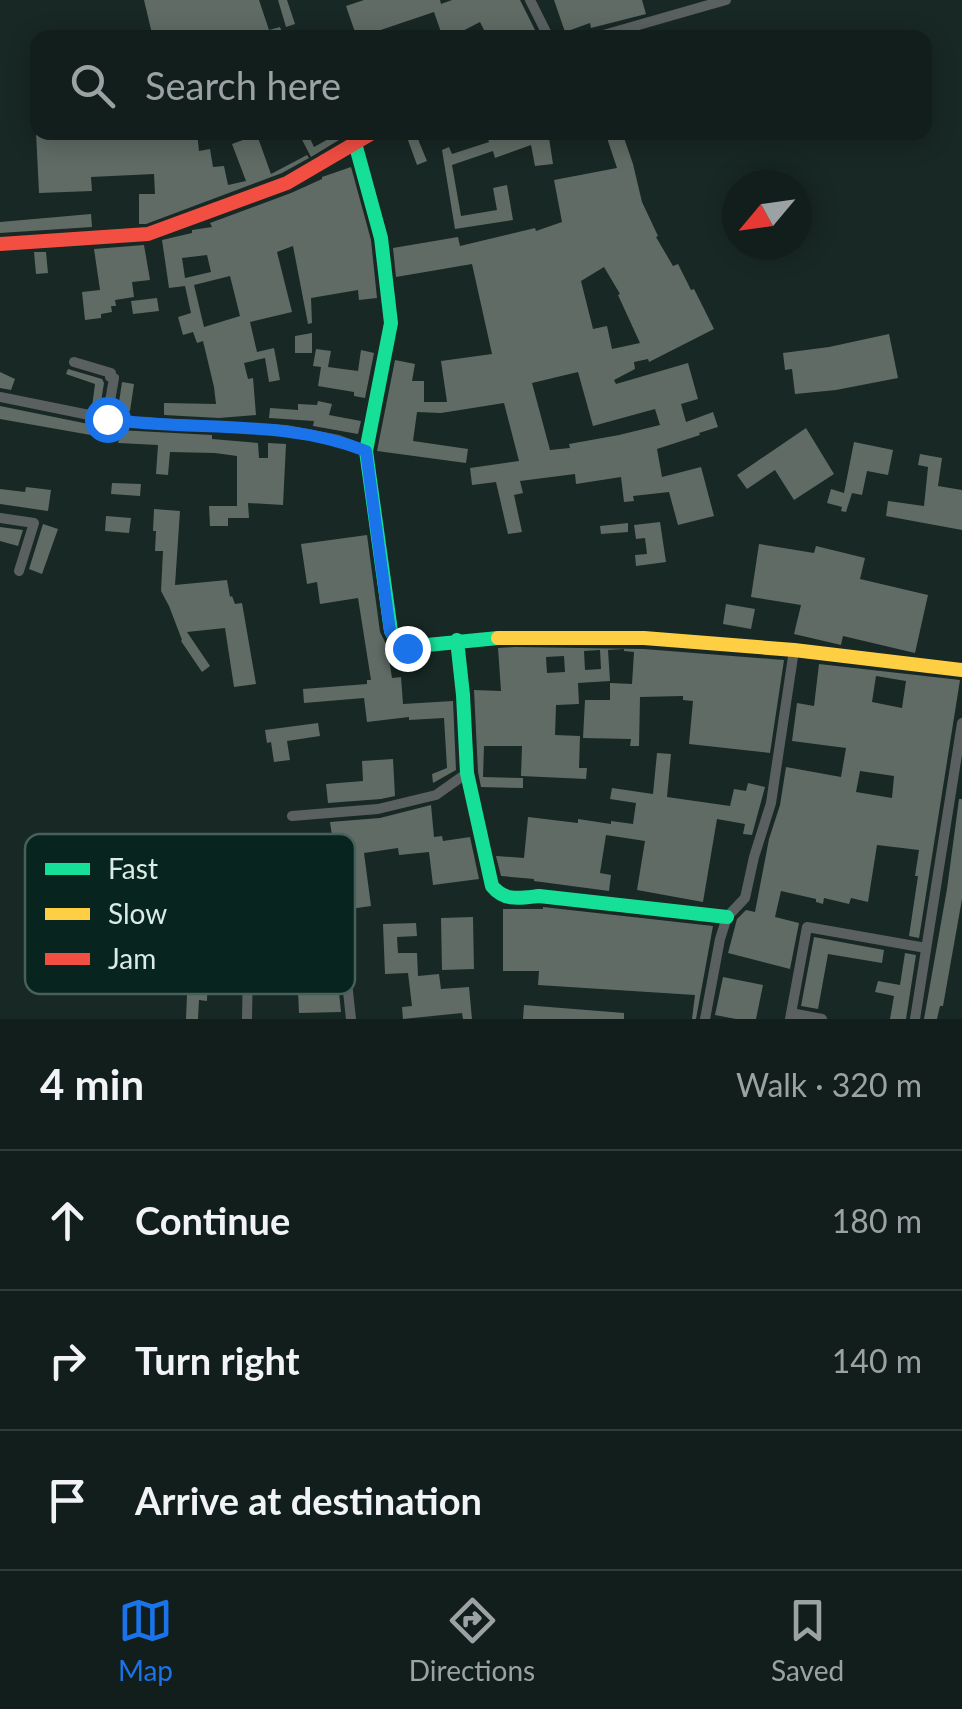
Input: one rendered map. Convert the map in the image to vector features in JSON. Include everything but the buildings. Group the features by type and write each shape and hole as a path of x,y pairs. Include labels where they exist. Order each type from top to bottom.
{"street":[{"path":"530,0 545,30"},
{"path":"621,30 726,0"},
{"path":"0,244 148,234 288,183 360,140"},
{"path":"355,143 381,238 391,322 366,451 390,631 397,642 407,648 514,636 644,638 794,650 962,670"},
{"path":"74,362 111,373 114,378 107,419"},
{"path":"0,398 107,419 286,430 338,440 366,451"},
{"path":"0,518 34,523 18,572"},
{"path":"457,640 467,773 492,886 503,898 538,896 727,917"},
{"path":"705,1019 727,917 746,898 771,803 794,650"},
{"path":"915,1019 962,723"},
{"path":"292,816 378,809 436,795 467,773"},
{"path":"822,1019 790,1016 807,927 926,948"},
{"path":"247,994 247,1019"},
{"path":"349,994 352,1019"}],"traffic: fast":[{"path":"355,143 381,238 391,323 366,451 391,631 397,642 407,647 498,638"},
{"path":"457,640 467,773 492,886 502,895 514,898 539,896 727,917"}],"traffic: slow":[{"path":"498,638 644,638 794,650 962,670"}],"traffic: jam":[{"path":"0,244 148,234 287,183 360,140"}],"route":[{"path":"107,419 286,430 338,440 366,451 390,631 407,648"}]}
